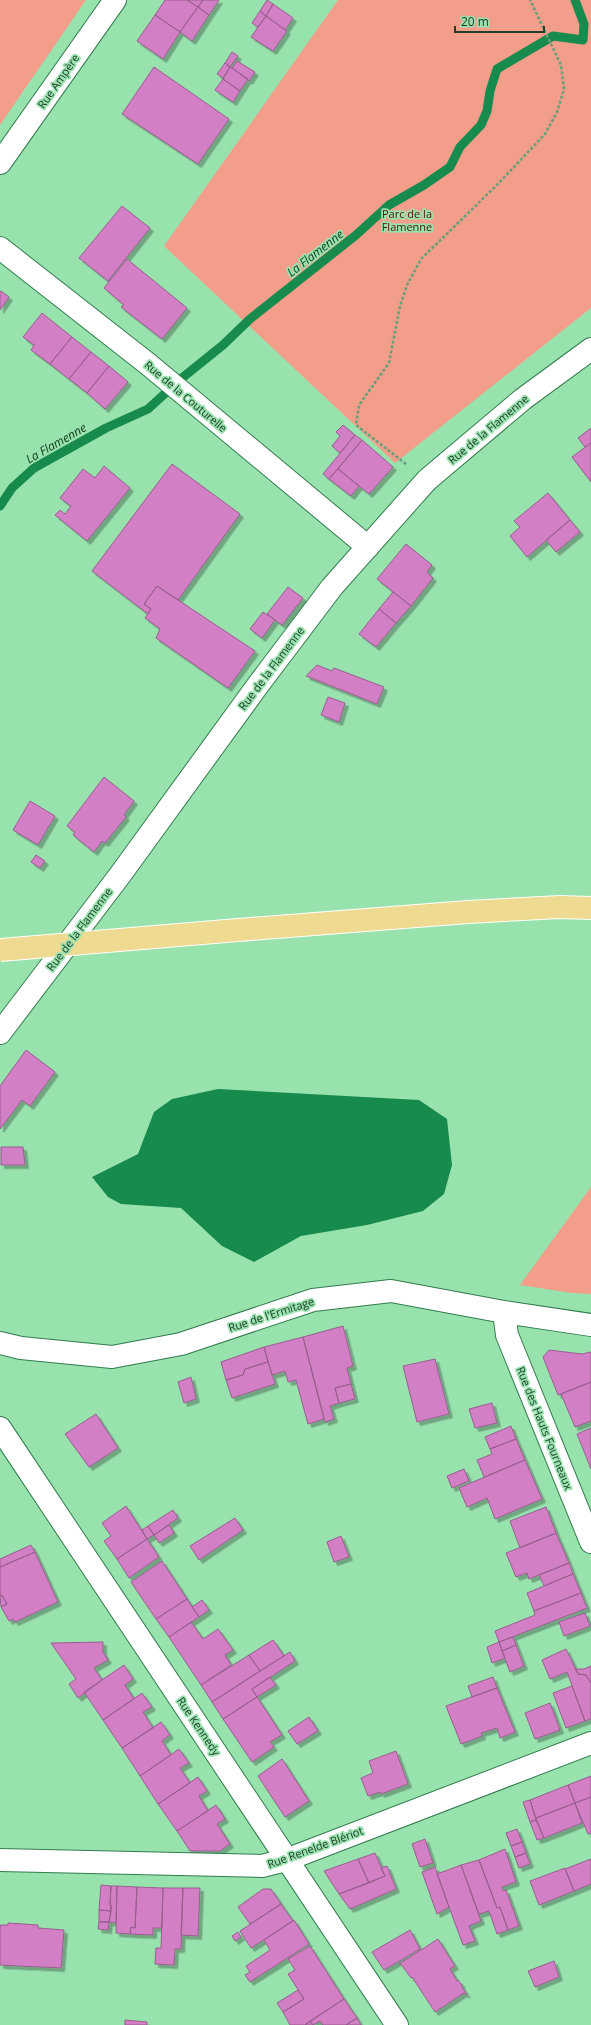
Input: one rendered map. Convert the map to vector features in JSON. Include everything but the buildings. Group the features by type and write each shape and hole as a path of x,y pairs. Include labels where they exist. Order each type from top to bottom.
{"main road":[{"path":"0,950 468,912 560,907 591,908"}],"street":[{"name":"Rue Ampère","path":"0,163 115,0"},
{"name":"Rue de la Couturelle","path":"0,248 148,364 368,547"},
{"name":"Rue de la Flamenne","path":"0,1033 120,875 267,672 332,587 426,480 523,399 591,349"},
{"name":"Rue de l'Ermitage","path":"0,1344 21,1348 112,1357 181,1344 313,1300 391,1291 504,1312 591,1325"},
{"name":"Rue des Hauts Fourneaux","path":"504,1312 507,1335 591,1542"},
{"name":"Rue Kennedy","path":"0,1428 397,2025"},
{"name":"Rue Renelde Blériot","path":"0,1860 262,1866 286,1860 591,1744"}],"path":[{"path":"426,480 356,425 359,405 389,363 400,306 407,285 421,259 496,186 545,134 557,112 564,89 561,65 530,0"}],"green space":[{"path":"0,0 86,0 0,125"},
{"name":"Parc de la Flamenne","path":"338,0 591,0 591,308 395,463 164,246"},
{"path":"591,1187 591,1294 572,1293 520,1285"}],"shaded area":[{"path":"218,1089 419,1100 447,1119 452,1165 444,1194 423,1211 367,1225 301,1236 254,1262 222,1246 181,1208 121,1204 108,1197 92,1177 138,1154 154,1112 172,1099"}],"waterway":[{"name":"La Flamenne","path":"0,506 12,488 34,468 106,428 148,409 182,378 223,345 250,319 356,235 389,205 424,185 450,167 460,147 481,125 487,111 490,91 497,69 553,36 583,40 584,24 575,0"}]}
